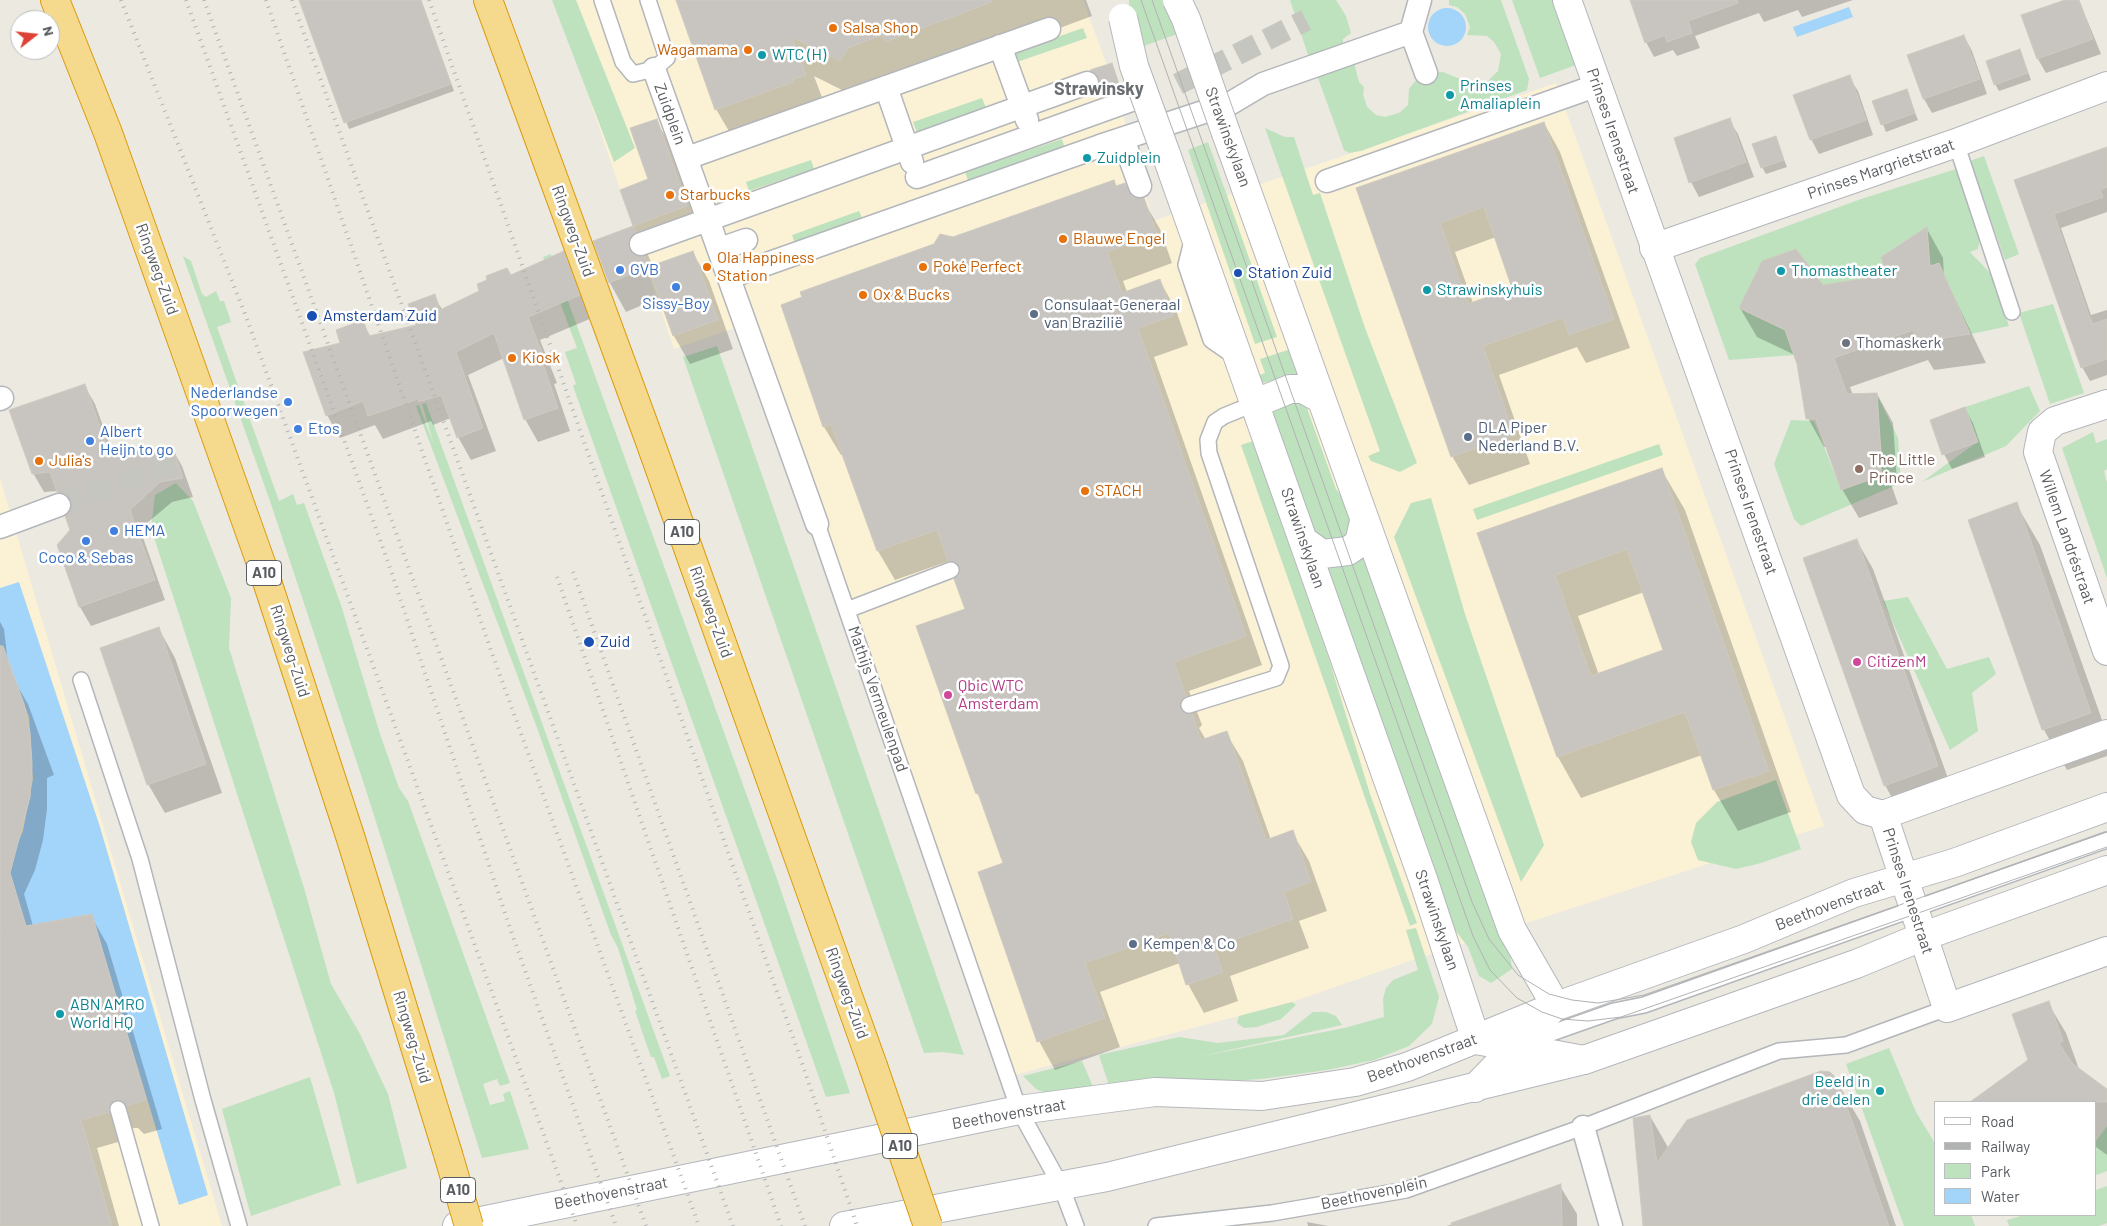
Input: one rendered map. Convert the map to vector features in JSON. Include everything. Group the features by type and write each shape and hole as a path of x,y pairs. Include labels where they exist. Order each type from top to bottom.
{"highway":[{"name":"Ringweg-Zuid","path":"55,0 114,151 262,566 348,830 469,1226"},
{"name":"Ringweg-Zuid","path":"488,0 648,436 873,1066 928,1226"}],"street":[{"name":"Strawinskylaan","path":"1176,0 1186,19 1364,521 1512,930 1549,994 1554,1007"},
{"path":"1420,0 1411,32 1426,73"},
{"name":"Prinses Irenestraat","path":"1567,0 1654,248 1705,382 1851,795 1865,810 1883,815 1947,1008"},
{"name":"Strawinskylaan","path":"1122,9 1134,66 1256,403 1423,879 1476,1040"},
{"name":"Zuidplein","path":"687,158 1049,29"},
{"path":"732,282 927,207 1100,146 1231,103 1263,84 1411,32"},
{"path":"1000,46 1032,135"},
{"name":"Zuidplein","path":"654,69 732,282"},
{"path":"641,244 1083,85 1089,115 1100,146"},
{"path":"1327,180 1598,85"},
{"name":"Prinses Margrietstraat","path":"1654,248 1956,143 2107,86"},
{"path":"886,87 927,207"},
{"path":"917,177 1140,96"},
{"path":"1123,139 1140,186"},
{"path":"720,249 746,240"},
{"name":"Mathijs Vermeulenpad","path":"732,282 817,524"},
{"path":"1256,403 1290,389 1303,389 1321,400"},
{"name":"Willem Landréstraat","path":"2107,404 2055,421 2042,432 2038,452 2107,651"},
{"path":"0,526 59,505"},
{"path":"1304,541 1322,554 1348,552 1359,543 1364,521"},
{"path":"1883,815 2107,734"},
{"name":"Beethovenstraat","path":"457,1226 524,1219 1019,1110 1155,1092 1262,1096 1355,1082 1407,1067 1554,1007 1744,939 1854,893 1954,863 2107,807"},
{"path":"844,1226 1107,1177 1160,1162 1475,1088 1584,1060 1856,964 1924,936 2107,870"},
{"path":"1947,1008 2107,951"},
{"path":"1475,1088 1513,1046 1554,1007"},
{"path":"1476,1040 1584,1060"},
{"path":"1584,1127 1611,1226"}],"lane":[{"path":"602,0 623,62 633,74 654,69 668,58 648,0"},
{"path":"1956,143 2012,312"},
{"path":"1189,705 1276,678 1281,666 1209,453 1208,440 1215,422 1224,416 1256,403"},
{"name":"Mathijs Vermeulenpad","path":"817,524 1019,1110 1062,1186 1076,1226"},
{"path":"847,610 951,570"},
{"path":"81,680 140,859 202,1100 240,1226"},
{"name":"Beethovenstraat","path":"1513,1046 1614,1011 1644,1004 2107,840"},
{"name":"Beethovenstraat","path":"1554,1007 1583,1011 1614,1011"},
{"name":"Beethovenplein","path":"1156,1226 1272,1213 1406,1190 1584,1127 1780,1051 1846,1045 1947,1008"},
{"path":"118,1109 151,1226"}],"shaded area":[{"path":"556,0 1083,0 1116,90 1153,221 1556,83 1824,826 1407,962 1292,1002 1010,1076 752,322 674,349"},
{"path":"0,478 32,586 222,1226 0,1226"}],"green space":[{"path":"552,0 576,0 635,148 614,162"},
{"path":"1129,0 1168,0 1183,32 1138,48 1129,16"},
{"path":"1290,0 1336,0 1346,16 1351,33 1343,39 1343,49 1309,58"},
{"path":"1449,0 1501,0 1529,79 1527,90 1361,151 1349,153 1344,150 1317,75 1354,63 1359,82 1364,87 1363,94 1367,107 1376,115 1385,117 1399,113 1408,105 1409,89 1421,74 1443,72 1472,84 1481,84 1488,81 1498,71 1501,54 1494,42 1487,36 1467,35 1470,27 1465,14 1457,7 1449,5"},
{"path":"1512,0 1554,0 1576,65 1540,78"},
{"path":"1083,28 1087,38 1017,62 1014,52"},
{"path":"982,98 986,108 917,133 913,122"},
{"path":"1265,128 1285,137 1294,137 1313,195 1320,193 1365,328 1417,463 1400,472 1371,461 1368,456 1380,451"},
{"path":"1062,139 1065,149 969,183 965,172"},
{"path":"1208,142 1277,337 1255,344 1188,150"},
{"path":"1984,156 2019,254 2005,260 1970,161"},
{"path":"811,160 814,169 749,191 746,182"},
{"path":"1956,169 1980,238 1978,249 1970,252 1991,274 2009,326 1971,334 1940,267 1930,267 1927,228 1881,257 1887,275 1827,294 1796,249 1762,261 1739,308 1785,330 1794,355 1729,360 1695,264 1700,258 1861,199"},
{"path":"859,211 863,220 795,244 792,235"},
{"path":"551,254 776,876 850,1093 826,1097 573,386 576,384 565,352 577,348 543,257"},
{"path":"183,256 191,261 202,294 206,297 216,291 220,301 224,301 231,322 217,327 279,501 293,494 297,505 304,503 341,605 380,734 399,788 408,801 510,1083 500,1086 497,1079 483,1084 490,1105 505,1101 503,1094 510,1091 529,1149 482,1158 365,787 271,504"},
{"path":"2053,304 2084,393 2050,404 2019,313"},
{"path":"717,346 964,1055 943,1052 924,1053 683,357"},
{"path":"1297,347 1301,378 1261,383 1252,378 1265,373 1260,359"},
{"path":"2029,386 2040,411 2006,446 1922,482 1977,442 1965,407"},
{"path":"1877,395 1898,438 1901,483 1801,526 1794,519 1774,464 1791,420 1814,421 1841,490 1882,475"},
{"path":"1303,397 1336,489 1354,514 1510,954 1512,969 1491,983 1479,976 1468,947 1449,922 1269,413 1274,401"},
{"path":"426,403 670,1076 662,1079 654,1057 651,1057 635,1011 637,1010 618,948 611,935 536,725 416,406 419,405 434,445 422,404"},
{"path":"2093,432 2096,443 2107,439 2107,469 2104,471 2107,483 2107,578 2062,448"},
{"path":"1256,440 1277,511 1329,659 1370,794 1417,923 1410,926 1241,445"},
{"path":"1659,444 1663,455 1477,520 1473,509"},
{"path":"176,483 193,501 231,598 229,648 304,888 331,984 360,1034 388,1094 407,1168 357,1184 334,1093 151,528 155,495"},
{"path":"1431,498 1465,614 1544,845 1521,882 1394,537 1411,503"},
{"path":"1908,597 1947,669 1989,657 1996,674 1972,693 1978,731 1950,750 1883,601"},
{"path":"1776,780 1801,849 1761,863 1736,869 1698,860 1691,842 1696,823 1717,802"},
{"path":"1416,928 1439,997 1432,1024 1409,1046 1374,1060 1327,1070 1262,1079 1110,1088 1099,1055 1179,1037 1218,1043 1284,1035 1313,1012 1326,1012 1336,1016 1342,1025 1198,1057 1344,1028 1384,1017 1383,999 1386,988 1393,980 1418,970 1406,930"},
{"path":"1292,1002 1296,1005 1281,1019 1257,1027 1244,1028 1237,1023 1239,1016"},
{"path":"1889,1048 1916,1112 1934,1142 1934,1216 1971,1216 1975,1226 1904,1226 1846,1064"},
{"path":"1082,1061 1094,1089 1046,1093 1036,1089 1023,1076"},
{"path":"310,1077 341,1185 251,1216 222,1109"},
{"path":"2107,1126 2107,1171 2097,1175 2097,1140"},
{"path":"2107,1186 2107,1223 2099,1226 2009,1226 2007,1220 2021,1216 2097,1216 2097,1190"}],"water":[{"path":"1849,7 1853,17 1797,37 1793,27"},
{"path":"1447,8 1454,9 1460,14 1465,20 1465,34 1460,40 1454,45 1447,46 1440,45 1434,40 1429,34 1428,27 1429,20 1434,14 1440,9"},
{"path":"19,582 100,827 208,1195 179,1205 92,915 26,926 8,865 23,831 33,779 29,717 10,665 0,650 0,588"}],"building":[{"path":"299,0 421,0 451,84 344,123"},
{"name":"WTC (H)","path":"676,0 992,0 992,2 885,42 882,35 848,48 840,61 792,37 806,75 794,79 794,82 715,110"},
{"path":"1630,0 1737,0 1738,3 1688,21 1692,33 1667,42 1665,35 1645,43"},
{"path":"2065,0 2079,0 2093,39 2037,59 2021,15"},
{"path":"1964,35 1980,79 1923,99 1907,55"},
{"path":"2020,49 2028,73 1994,85 1986,61"},
{"path":"1112,63 1119,84 1097,92 1099,79 1090,70"},
{"path":"1850,75 1866,120 1810,140 1793,95"},
{"path":"1907,89 1915,113 1881,125 1872,101"},
{"path":"1730,118 1746,162 1689,183 1674,138"},
{"path":"657,119 687,206 633,226 620,190 648,179 630,128"},
{"name":"Strawinskyhuis","path":"1544,122 1614,319 1569,335 1563,318 1483,346 1514,435 1451,457 1356,188","holes":["1484,207 1512,288 1468,304 1440,223"]},
{"path":"1776,136 1784,160 1761,168 1752,144"},
{"path":"2107,147 2107,187 2100,190 2103,197 2054,214 2093,324 2107,319 2107,359 2081,368 2014,180"},
{"path":"1114,180 1116,186 1125,183 1132,196 1144,198 1157,234 1107,252 1122,293 1160,279 1173,316 1138,328 1246,636 1174,662 1186,696 1182,699 1180,707 1183,712 1192,714 1201,740 1227,731 1266,840 1293,830 1311,882 1284,892 1293,919 1214,947 1223,972 1186,985 1169,933 1085,963 1105,1018 1037,1042 978,872 1003,863 978,793 976,794 916,626 965,609 954,579 959,575 960,567 956,562 948,561 937,530 877,551 831,424 823,427 781,305 802,297 800,292 934,244 940,234 953,237"},
{"path":"633,226 636,232 628,241 629,249 633,254 645,256 648,267 609,283 593,241"},
{"path":"1927,227 1930,266 1939,263 1970,334 1917,342 1913,330 1834,358 1847,394 1877,393 1881,453 1875,455 1883,475 1841,490 1816,419 1806,419 1797,364 1785,330 1739,308 1762,261 1796,249 1823,285 1887,275 1881,257"},
{"path":"564,251 580,295 528,317 545,360 542,361 558,408 524,420 494,333 456,352 483,428 457,438 441,395 419,402 418,399 368,416 363,401 326,416 303,352 340,343 336,330 363,320 369,336 416,325 408,304 435,294 440,310 479,291 477,284 487,280 486,276 507,268 511,275"},
{"path":"693,251 718,320 673,336 648,267"},
{"path":"85,384 108,449 149,453 172,445 183,478 160,482 130,510 155,580 79,607 57,545 70,530 65,516 72,508 71,501 67,495 57,492 50,472 32,474 9,410"},
{"path":"1965,407 1978,442 1942,455 1930,420"},
{"path":"1662,468 1769,771 1713,790 1685,712 1557,757 1477,533","holes":["1627,549 1663,650 1591,676 1555,575"]},
{"path":"2017,502 2091,713 2042,730 1968,520"},
{"path":"1857,539 1938,766 1884,786 1803,558"},
{"path":"159,627 206,764 147,785 100,648"},
{"name":"ABN AMRO World HQ","path":"0,646 3,646 24,704 30,733 32,764 30,797 10,873 26,926 92,914 146,1100 127,1106 121,1100 115,1100 109,1106 109,1112 81,1120 112,1226 0,1226"},
{"path":"2049,1001 2063,1041 2059,1044 2073,1064 2107,1089 2107,1102 1971,1101 2028,1060 2012,1014"},
{"path":"1821,1071 1830,1072 1837,1079 1889,1226 1643,1226 1633,1118 1650,1115 1657,1163 1687,1120"},
{"path":"1561,1184 1562,1226 1452,1226 1451,1223"}],"tunnel":[{"path":"1178,84 1306,20"},
{"path":"59,505 173,463"}],"tram line":[{"path":"1141,0 1473,936 1490,970 1517,998 1542,1012 1562,1019 1588,1021 1621,1017 2107,847"},
{"path":"1152,0 1472,902 1489,939 1518,975 1549,994 1572,1000 1598,1003 1644,995 2107,832"}],"railway":[{"path":"121,0 247,319 577,1226"},
{"path":"186,0 389,565 511,931 616,1226"},
{"path":"204,0 646,1226"},
{"path":"266,0 493,656 699,1226"},
{"path":"292,0 733,1226"},
{"path":"429,0 802,1063 857,1226"},
{"path":"573,572 805,1226"},
{"path":"557,577 781,1226"}],"place":[{"name":"Salsa Shop","path":"833,28"},
{"name":"Wagamama","path":"748,50"},
{"name":"WTC (H)","path":"762,55"},
{"name":"Prinses Amaliaplein","path":"1450,95"},
{"name":"Zuidplein","path":"1087,158"},
{"name":"Starbucks","path":"670,195"},
{"name":"Blauwe Engel","path":"1063,239"},
{"name":"Ola Happiness Station","path":"707,267"},
{"name":"Poké Perfect","path":"923,267"},
{"name":"GVB","path":"620,270"},
{"name":"Thomastheater","path":"1781,271"},
{"name":"Station Zuid","path":"1238,273"},
{"name":"Sissy-Boy","path":"676,287"},
{"name":"Strawinskyhuis","path":"1427,290"},
{"name":"Ox & Bucks","path":"863,295"},
{"name":"Consulaat-Generaal van Brazilië","path":"1034,314"},
{"name":"Amsterdam Zuid","path":"312,316"},
{"name":"Thomaskerk","path":"1846,343"},
{"name":"Kiosk","path":"512,358"},
{"name":"Nederlandse Spoorwegen","path":"288,402"},
{"name":"Etos","path":"298,429"},
{"name":"DLA Piper Nederland B.V.","path":"1468,437"},
{"name":"Albert Heijn to go","path":"90,441"},
{"name":"Julia's","path":"39,461"},
{"name":"The Little Prince","path":"1859,469"},
{"name":"STACH","path":"1085,491"},
{"name":"HEMA","path":"114,531"},
{"name":"Coco & Sebas","path":"86,541"},
{"name":"Zuid","path":"589,642"},
{"name":"CitizenM","path":"1857,662"},
{"name":"Qbic WTC Amsterdam","path":"948,695"},
{"name":"Kempen & Co","path":"1133,944"},
{"name":"ABN AMRO World HQ","path":"60,1014"},
{"name":"Beeld in drie delen","path":"1880,1091"}],"district":[{"name":"Strawinsky","path":"1099,89"}]}
